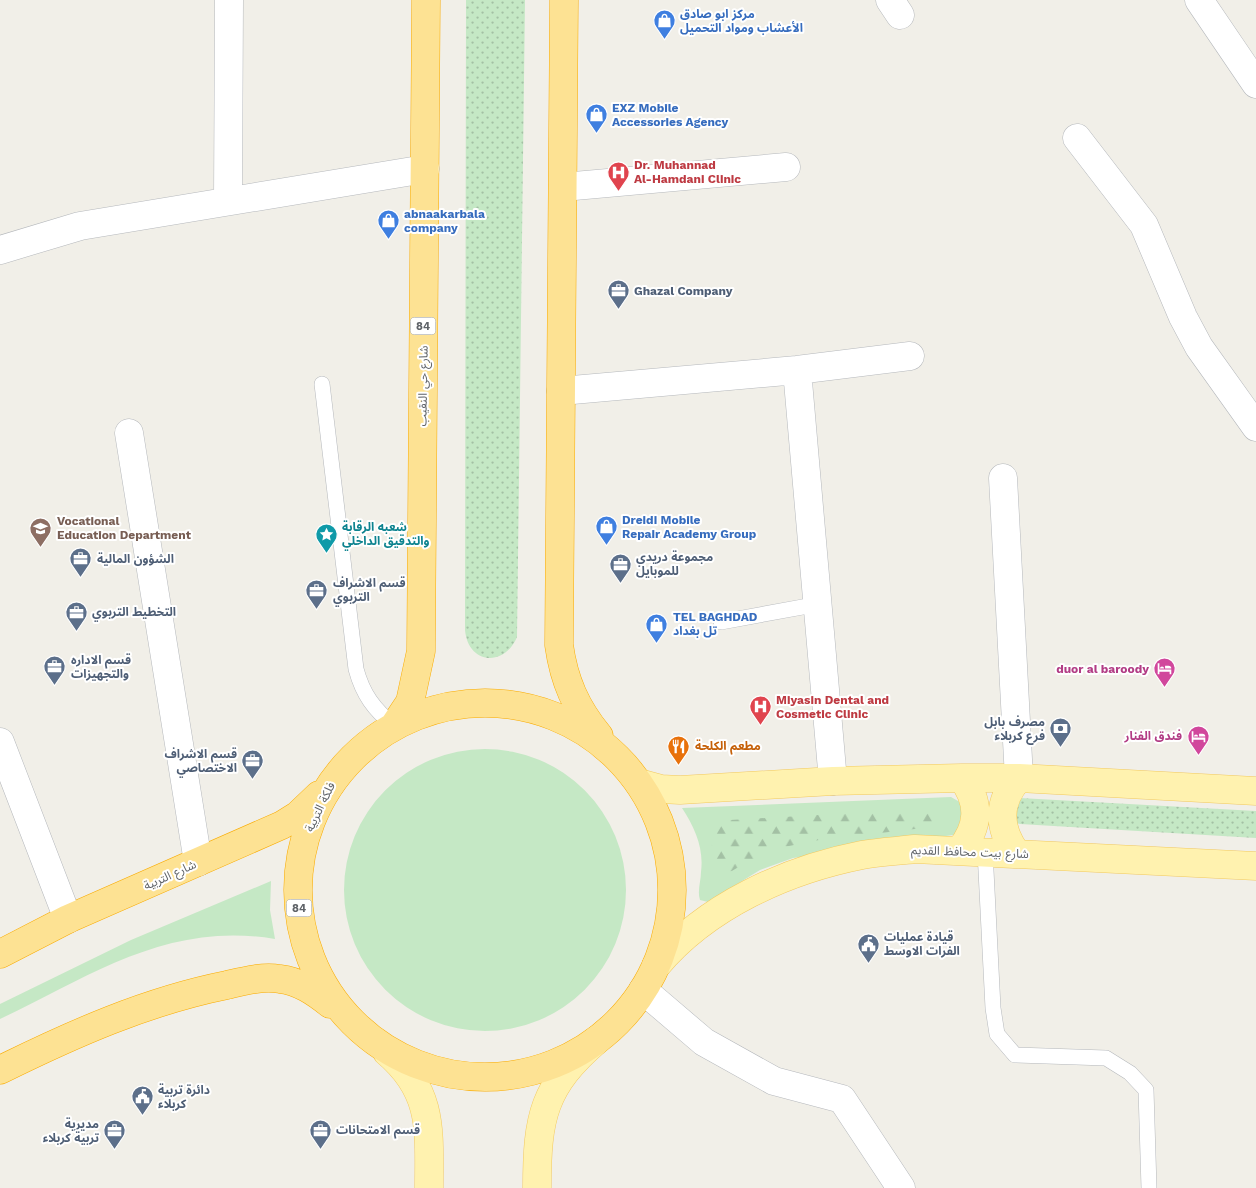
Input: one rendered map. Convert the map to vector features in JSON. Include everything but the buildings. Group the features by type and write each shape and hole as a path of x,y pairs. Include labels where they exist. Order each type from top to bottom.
{"highway":[{"name":"شارع حي النقيب","path":"394,726 410,702 420,651 426,0"},
{"name":"84","path":"564,0 559,645 564,676 570,693 583,715 614,753"},
{"name":"فلكة التربية","path":"484,702 531,708 575,725 614,753 639,783 655,811 666,841 671,872 670,912 666,936 656,966 643,990 623,1016 598,1039 550,1066 495,1078 439,1073 387,1052 345,1016 316,975 300,928 297,877 308,828 330,783 359,751 394,726 438,708 484,702"},
{"name":"شارع التربية","path":"0,954 68,919 282,825 305,809 330,783"},
{"name":"84","path":"0,1070 117,1017 176,996 253,979 277,978 292,981 310,989 345,1016"}],"main road":[{"path":"962,778 973,795 976,815 969,840 972,851"},
{"path":"1016,853 1008,842 1003,828 1002,814 1004,801 1010,788 1019,778"},
{"path":"639,783 661,789 680,790 833,780 1019,778 1256,791"},
{"name":"شارع بيت محافظ القديم","path":"656,966 671,948 714,915 739,900 800,872 862,855 915,849 1256,866"},
{"path":"537,1188 537,1156 542,1115 553,1090 568,1067 598,1039"},
{"path":"387,1052 414,1081 425,1104 429,1130 429,1188"}],"street":[{"path":"228,0 228,201"},
{"path":"1199,0 1256,84"},
{"path":"1077,138 1144,225 1179,308 1199,347 1256,427"},
{"path":"562,187 786,167"},
{"path":"0,250 80,226 425,168"},
{"path":"561,391 797,370 910,356"},
{"path":"797,370 833,780"},
{"path":"129,433 198,862"},
{"path":"1004,478 1019,778"},
{"path":"0,742 68,919"},
{"path":"643,990 704,1042 774,1081 842,1100 901,1188"}],"lane":[{"path":"322,384 356,669 361,687 369,702 394,726"},
{"path":"721,622 819,604"},
{"path":"972,851 997,1034 1015,1055 1106,1058 1130,1073 1146,1090 1149,1188"}],"green space":[{"path":"466,0 525,0 517,637 504,654 487,658 473,650 465,630"},
{"path":"485,749 512,752 539,760 563,773 585,790 602,812 615,836 623,863 626,890 623,917 615,944 602,968 585,990 563,1007 539,1020 512,1028 485,1031 458,1028 431,1020 407,1007 385,990 368,968 355,944 347,917 344,890 347,863 355,836 368,812 385,790 407,773 431,760 458,752"},
{"path":"951,797 965,805 959,832 953,835 793,858 760,870 708,902 700,900 699,890 702,863 700,846 695,831 682,808"},
{"path":"1020,798 1256,811 1256,838 1020,824 1016,823 1008,808"},
{"path":"921,809 939,810 946,815 947,820 941,826 819,840 784,847 747,862 725,875 718,876 710,836 713,821"},
{"path":"271,881 270,910 275,939 236,935 200,938 165,945 99,970 0,1019 0,1004 131,940"}],"place":[{"name":"مركز ابو صادق الأعشاب ومواد التحميل","path":"664,40"},
{"name":"EXZ Mobile Accessories Agency","path":"596,134"},
{"name":"Dr. Muhannad Al-Hamdani Clinic","path":"618,191"},
{"name":"abnaakarbala company","path":"388,240"},
{"name":"Ghazal Company","path":"618,310"},
{"name":"Dreidi Mobile Repair Academy Group","path":"606,546"},
{"name":"Vocational Education Department","path":"41,547"},
{"name":"شعبه الرقابة والتدقيق الداخلي","path":"326,553"},
{"name":"الشؤون المالية","path":"81,578"},
{"name":"مجموعة دريدي للموبايل","path":"620,583"},
{"name":"قسم الاشراف التربوي","path":"317,609"},
{"name":"التخطيط التربوي","path":"76,631"},
{"name":"TEL BAGHDAD تل بغداد","path":"657,643"},
{"name":"قسم الاداره والتجهيزات","path":"55,686"},
{"name":"duor al baroody","path":"1165,688"},
{"name":"Miyasin Dental and Cosmetic Clinic","path":"760,726"},
{"name":"مصرف بابل فرع كربلاء","path":"1061,748"},
{"name":"فندق الفنار","path":"1198,755"},
{"name":"مطعم الكلحة","path":"679,765"},
{"name":"قسم الاشراف الاختصاصي","path":"253,780"},
{"name":"قيادة عمليات الفرات الاوسط","path":"868,963"},
{"name":"دائرة تربية كربلاء","path":"142,1116"},
{"name":"قسم الامتحانات","path":"320,1149"},
{"name":"مديرية تربية كربلاء","path":"115,1150"}]}
